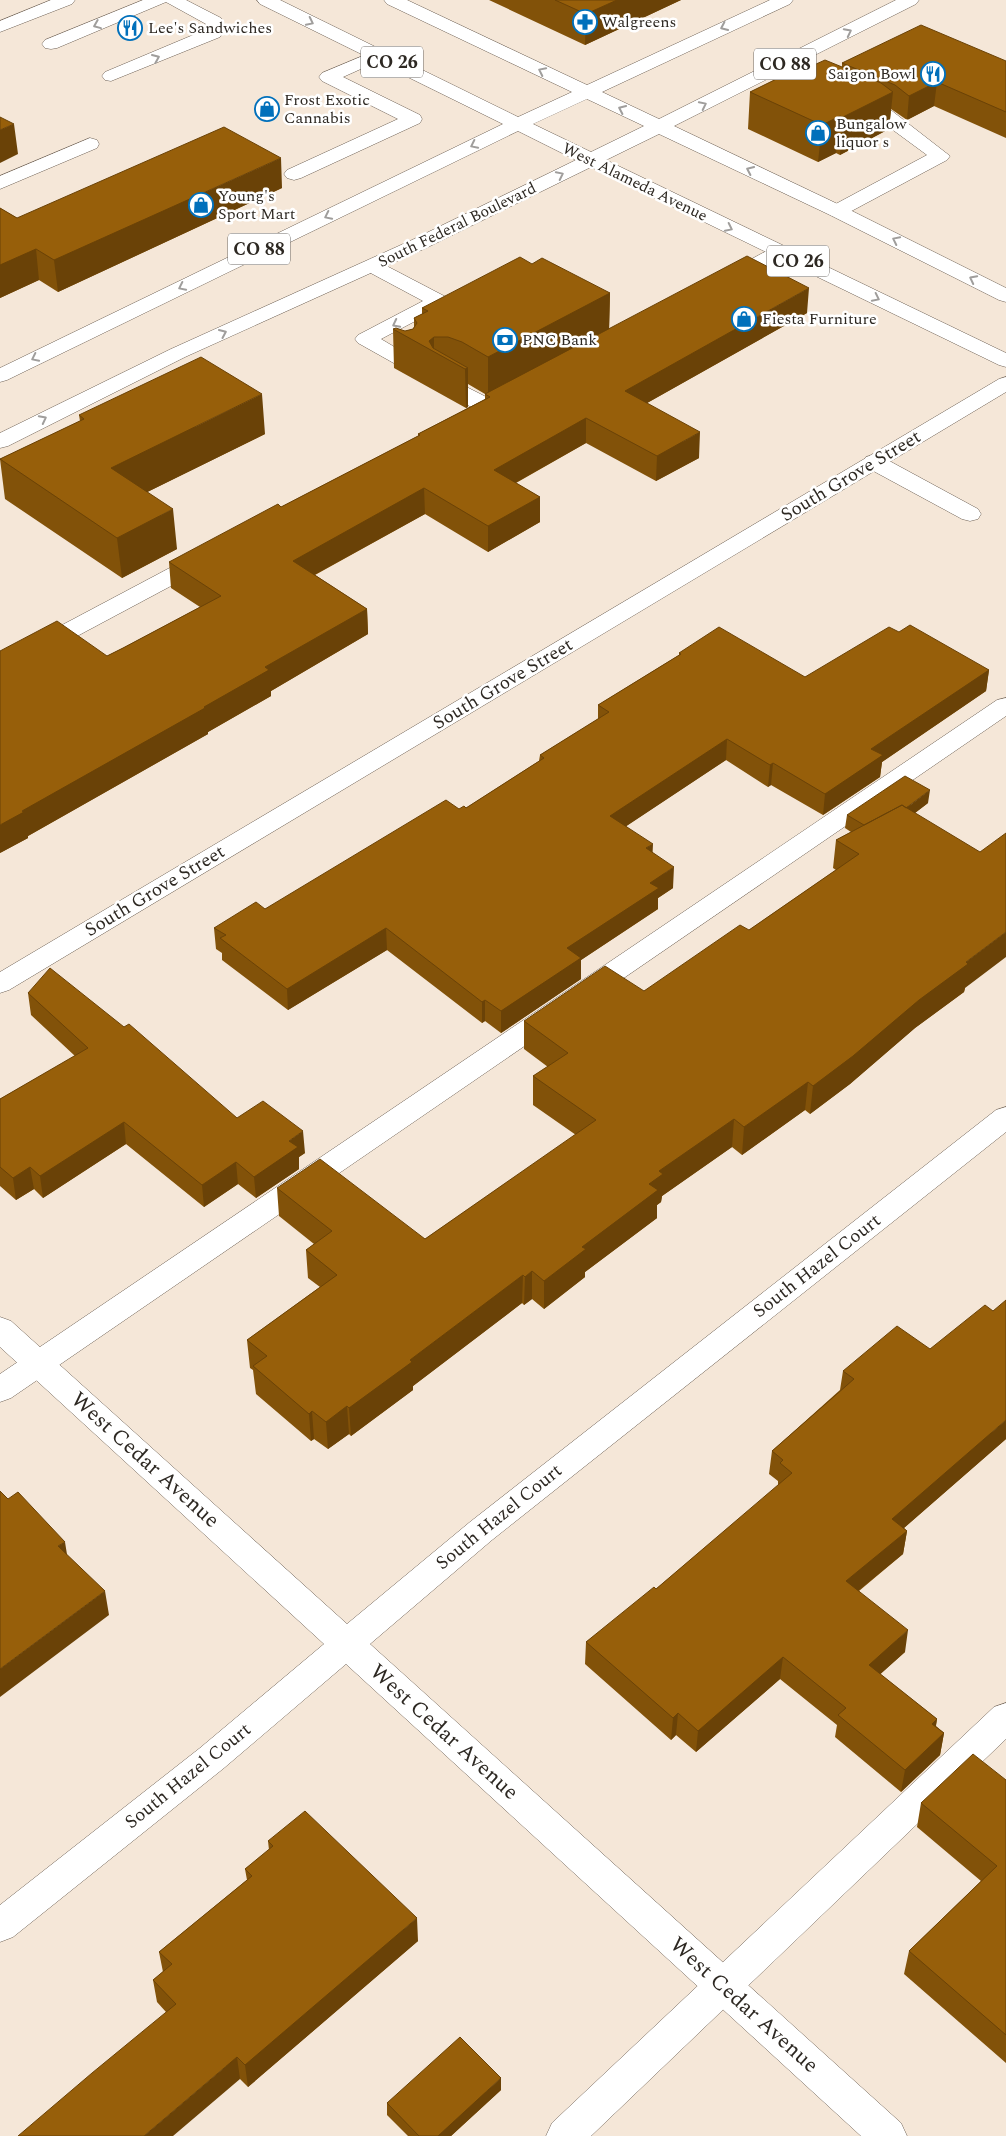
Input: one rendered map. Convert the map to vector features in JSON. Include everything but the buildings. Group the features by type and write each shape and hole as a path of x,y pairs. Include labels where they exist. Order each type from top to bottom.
{"main road":[{"path":"0,26 66,0"},
{"path":"51,44 158,0"},
{"path":"111,76 214,33 215,22 173,0"},
{"name":"West Alameda Avenue","path":"266,0 779,252 1006,361"},
{"path":"393,0 838,212 1006,296"},
{"name":"CO 88","path":"0,376 518,124 784,0"},
{"name":"South Federal Boulevard","path":"0,441 162,361 372,266 591,160 910,0"},
{"path":"294,174 413,119 328,76 377,55"},
{"path":"776,68 884,115 940,156 838,212"},
{"path":"0,183 90,144"},
{"path":"708,290 779,252"},
{"path":"372,266 440,302 365,339 406,362"},
{"path":"442,382 486,406"},
{"name":"South Grove Street","path":"0,984 1006,383"},
{"path":"874,462 970,514"},
{"path":"0,668 218,552"},
{"path":"0,1390 1006,705"},
{"name":"South Hazel Court","path":"0,1926 212,1758 406,1592 481,1531 1006,1118"},
{"name":"West Cedar Avenue","path":"0,1329 888,2136"},
{"path":"565,2136 1006,1717"}],"place":[{"name":"Walgreens","path":"585,22"},
{"name":"Lee's Sandwiches","path":"130,28"},
{"name":"Saigon Bowl","path":"933,74"},
{"name":"Frost Exotic Cannabis","path":"267,109"},
{"name":"Bungalow liquor s","path":"818,133"},
{"name":"Young's Sport Mart","path":"201,205"},
{"name":"Fiesta Furniture","path":"744,319"},
{"name":"PNC Bank","path":"505,340"}]}
